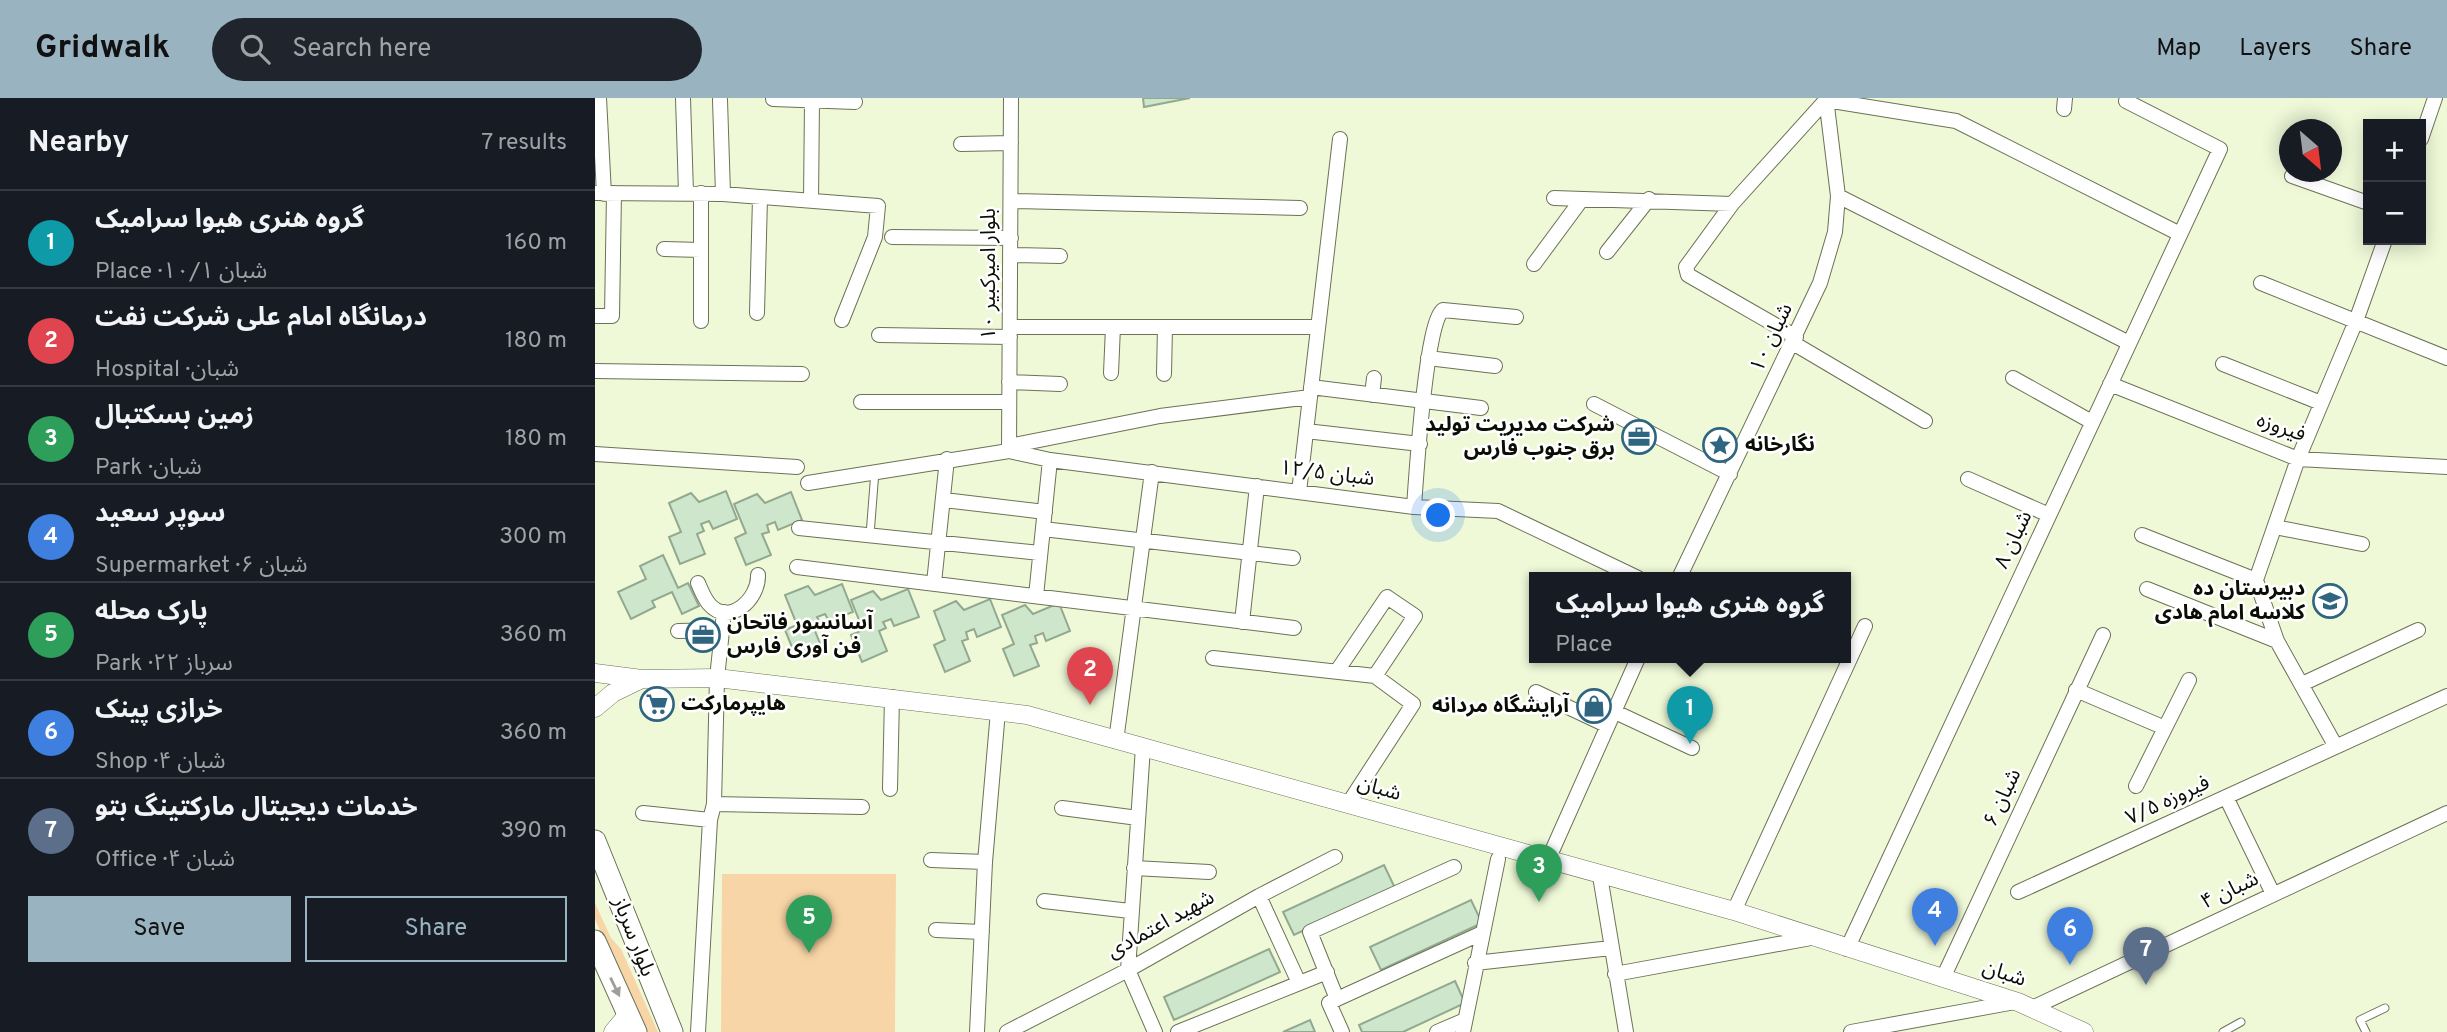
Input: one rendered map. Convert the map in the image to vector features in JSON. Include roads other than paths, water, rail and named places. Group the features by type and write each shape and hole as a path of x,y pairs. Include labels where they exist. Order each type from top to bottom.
{"main road":[{"name":"بلوار سرباز","path":"597,853 672,1032"},
{"name":"بلوار سرباز","path":"595,941 632,1023"}],"street":[{"path":"595,316 612,316 599,98"},
{"path":"683,98 701,250 701,321"},
{"name":"۱۰ بلوار امیرکبیر","path":"1009,448 1011,98"},
{"path":"2426,124 2435,98"},
{"path":"773,99 855,102"},
{"path":"1925,421 1688,275 1686,268 1732,204 1826,99 1956,121 2180,234"},
{"name":"۱۰ شبان","path":"1682,572 1820,283 1835,232 1838,196 1826,99"},
{"path":"720,100 723,194"},
{"path":"811,201 812,100"},
{"name":"۸ شبان","path":"1847,949 2220,149 2126,101"},
{"path":"1299,492 1339,139"},
{"path":"961,144 1011,143"},
{"path":"2309,182 2363,201"},
{"path":"604,193 723,194 878,206 875,237 842,320"},
{"path":"1838,196 2129,343"},
{"path":"757,313 760,198"},
{"path":"1554,198 1649,199 1732,204"},
{"path":"1534,264 1582,199"},
{"path":"1607,252 1649,199"},
{"path":"1011,201 1300,208"},
{"path":"892,237 1011,239"},
{"path":"2335,746 2277,641 2256,580 2298,459 2383,245"},
{"path":"664,249 701,250"},
{"path":"1010,255 1060,256"},
{"path":"2261,283 2447,358"},
{"path":"1414,507 1428,358 1439,312 1515,317"},
{"path":"1111,373 1113,327"},
{"path":"879,335 1113,327 1311,327"},
{"path":"1164,374 1165,327"},
{"path":"1428,358 1495,366"},
{"path":"2223,364 2321,403"},
{"path":"595,371 802,374"},
{"path":"1372,395 1374,378"},
{"path":"2013,378 2092,422"},
{"path":"1009,382 1061,384"},
{"name":"فیروزه","path":"2110,384 2298,459 2447,467"},
{"path":"808,483 1009,448 1160,416 1311,392 1372,395 1481,408"},
{"path":"861,402 1009,402"},
{"path":"1594,404 1730,474"},
{"path":"1306,430 1367,432 1420,444"},
{"name":"۱۲/۵ شبان","path":"1009,448 1050,460 1414,507 1498,511 1625,572"},
{"path":"595,454 797,467"},
{"path":"934,583 947,459"},
{"path":"1036,596 1050,460"},
{"path":"1116,741 1152,472"},
{"path":"1968,479 2049,515"},
{"path":"1242,622 1257,486"},
{"path":"944,500 1045,512"},
{"path":"2275,527 2362,544"},
{"path":"799,528 1040,553"},
{"path":"1043,529 1293,558"},
{"path":"2142,536 2256,580"},
{"path":"797,567 1294,628"},
{"path":"698,583 710,606 724,612 742,609 753,597 758,575"},
{"path":"2147,589 2277,641"},
{"path":"1337,671 1387,597 1415,616 1375,676"},
{"path":"698,1032 710,820 714,804 717,678 724,612"},
{"path":"1851,656 1865,626"},
{"path":"678,631 723,630"},
{"path":"2302,684 2418,630"},
{"name":"۶ شبان","path":"1943,978 2103,635"},
{"path":"1213,658 1375,676 1413,704 1348,804"},
{"path":"1548,860 1636,663"},
{"path":"1734,911 1848,663"},
{"name":"شبان","path":"595,673 642,678 717,678 1027,715 1734,911 2025,1005 2084,1032"},
{"path":"595,708 613,693 642,678"},
{"path":"2136,786 2189,680"},
{"path":"2077,690 2165,728"},
{"path":"1536,692 1606,725"},
{"name":"۷/۵ فیروزه","path":"2018,892 2447,696"},
{"path":"890,789 893,697"},
{"path":"977,1032 985,862 998,711"},
{"path":"1613,711 1692,748"},
{"path":"1143,747 1128,970 1155,1032"},
{"path":"2227,797 2273,894"},
{"path":"714,804 862,807"},
{"path":"1062,808 1138,818"},
{"path":"643,814 710,820"},
{"name":"۴ شبان","path":"1851,1032 2025,1005 2447,814"},
{"name":"شهید اعتمادی","path":"1013,1031 1335,857"},
{"path":"1437,1032 1464,1026 1498,859"},
{"path":"931,860 985,862"},
{"path":"1338,999 1310,932 1454,867"},
{"path":"1134,868 1209,872"},
{"path":"1600,876 1626,1032"},
{"path":"1259,896 1299,984"},
{"path":"1044,901 1130,911"},
{"path":"936,930 982,932"},
{"path":"1342,1032 1329,1003 1482,933"},
{"path":"1615,974 1811,938"},
{"path":"1475,963 1611,948"},
{"path":"1178,1032 1327,972"},
{"path":"613,1032 632,1023"}],"lane":[{"path":"870,536 875,471"},
{"path":"2366,1032 2360,1020 2385,1008"},
{"path":"2223,1032 2241,1022"}],"place":[{"name":"شرکت مدیریت تولید برق جنوب فارس","path":"1639,437"},
{"name":"نگارخانه","path":"1720,445"},
{"name":"دبیرستان ده کلاسه امام هادی","path":"2330,601"},
{"name":"آسانسور فاتحان فن آوری فارس","path":"703,635"},
{"name":"هایپرمارکت","path":"657,704"},
{"name":"درمانگاه امام علی شرکت نفت","path":"1090,705"},
{"name":"آرایشگاه مردانه","path":"1594,706"},
{"name":"گروه هنری هیوا سرامیک","path":"1690,744"},
{"name":"زمین بسکتبال","path":"1539,902"},
{"name":"سوپر سعید","path":"1935,946"},
{"name":"پارک محله","path":"809,953"},
{"name":"خرازی پینک","path":"2070,965"},
{"name":"خدمات دیجیتال مارکتینگ بتو","path":"2146,985"}]}
